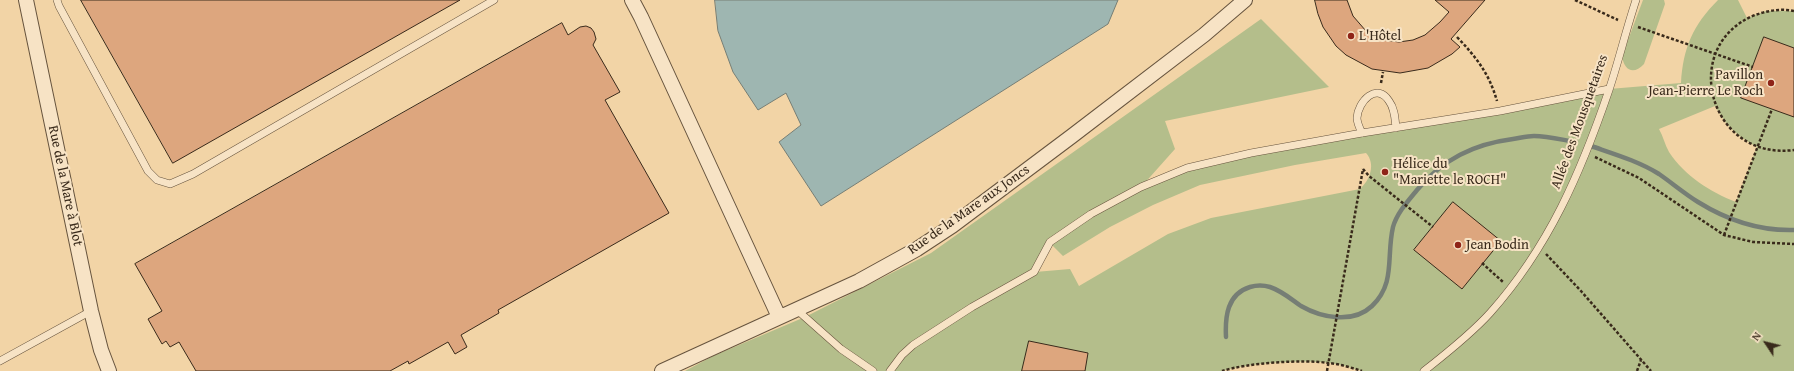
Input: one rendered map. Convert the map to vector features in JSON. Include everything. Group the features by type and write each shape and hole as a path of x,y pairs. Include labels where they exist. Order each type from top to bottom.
{"street":[{"name":"Rue de la Mare à Blot","path":"26,0 91,312 101,350 109,371"},
{"path":"632,0 780,317"},
{"name":"Rue de la Mare aux Joncs","path":"662,371 797,310 890,264 952,226 1204,35 1245,0"}],"lane":[{"path":"57,0 148,171 158,180 170,184 200,170 494,0"},
{"name":"Allée des Mousquetaires","path":"1424,371 1489,314 1540,248 1566,200 1585,153 1609,89 1636,0"},
{"path":"890,371 902,355 913,344 972,307 1034,272 1050,242 1091,214 1141,187 1187,168 1251,153 1362,133 1500,111 1609,89"},
{"path":"1362,133 1357,118 1361,106 1366,98 1371,94 1378,92 1385,96 1390,102 1394,113 1396,128"},
{"path":"797,310 841,348 873,371"},
{"path":"0,361 91,312"}],"path":[{"path":"1575,0 1628,23 1753,68"},
{"path":"1794,11 1766,11 1747,18 1734,28 1723,41 1716,54 1711,76 1712,93 1716,106 1724,122 1738,136 1757,147 1780,152 1794,150"},
{"path":"1457,37 1476,57 1484,70 1500,111"},
{"path":"1724,235 1772,109"},
{"path":"1585,153 1613,164 1639,178 1660,191 1705,224 1724,235 1753,242 1794,244"},
{"path":"1327,371 1363,169 1369,176 1433,227"},
{"path":"1540,248 1581,291 1651,371"},
{"path":"1482,263 1510,288"},
{"path":"1637,371 1641,360"},
{"path":"1222,371 1239,367 1266,364 1329,362 1362,371"}],"green space":[{"path":"1643,0 1664,0 1665,4 1644,64 1637,70 1630,70 1625,65 1622,56"},
{"path":"1718,0 1738,0 1747,18 1766,11 1794,11 1794,371 1362,371 1346,366 1305,361 1261,364 1222,371 685,371 713,356 805,317 931,253 1261,19 1329,87 1165,121 1175,149 1142,186 1187,168 1609,89 1681,83 1682,70 1687,48 1696,28 1709,9","holes":["1715,106 1733,130 1757,147 1736,202 1708,188 1690,176 1675,161 1669,152 1659,129","1366,153 1371,162 1371,167 1369,177 1360,189 1211,218 1168,234 1079,286 1070,269 1035,272 1050,243 1063,256 1110,227 1153,205 1200,185 1295,165"]}],"water":[{"path":"715,0 1118,0 1108,24 821,206 779,142 801,125 786,93 758,110 733,72 718,31"}],"building":[{"path":"81,0 460,0 173,163"},
{"name":"L'Hôtel","path":"1315,0 1347,0 1353,16 1366,31 1384,40 1399,42 1413,40 1425,35 1449,12 1435,0 1485,0 1451,39 1460,47 1452,54 1428,68 1400,73 1372,69 1346,55 1336,46 1323,27"},
{"path":"562,23 568,35 580,27 586,26 591,28 594,32 596,39 593,45 620,92 605,100 669,213 498,310 499,313 461,335 467,347 455,354 448,342 409,364 408,361 390,371 196,371 179,342 170,347 166,341 162,344 148,319 162,311 135,264"},
{"name":"Pavillon Jean-Pierre Le Roch","path":"1764,37 1794,48 1794,117 1741,98"},
{"name":"Jean Bodin","path":"1453,202 1501,241 1462,289 1414,250"},
{"path":"1029,341 1088,353 1085,371 1022,371"}],"waterway":[{"path":"1226,337 1227,314 1232,301 1242,290 1253,286 1270,287 1286,295 1301,306 1318,314 1347,317 1364,312 1380,297 1384,288 1389,269 1393,227 1400,212 1417,190 1437,170 1472,149 1499,141 1534,136 1576,142"},
{"path":"1591,146 1626,158 1651,169 1688,196 1732,219 1769,229 1794,230"}],"place":[{"name":"L'Hôtel","path":"1351,36"},
{"name":"Pavillon Jean-Pierre Le Roch","path":"1771,83"},
{"name":"Hélice du \"Mariette le ROCH\"","path":"1385,172"},
{"name":"Jean Bodin","path":"1458,245"}]}
